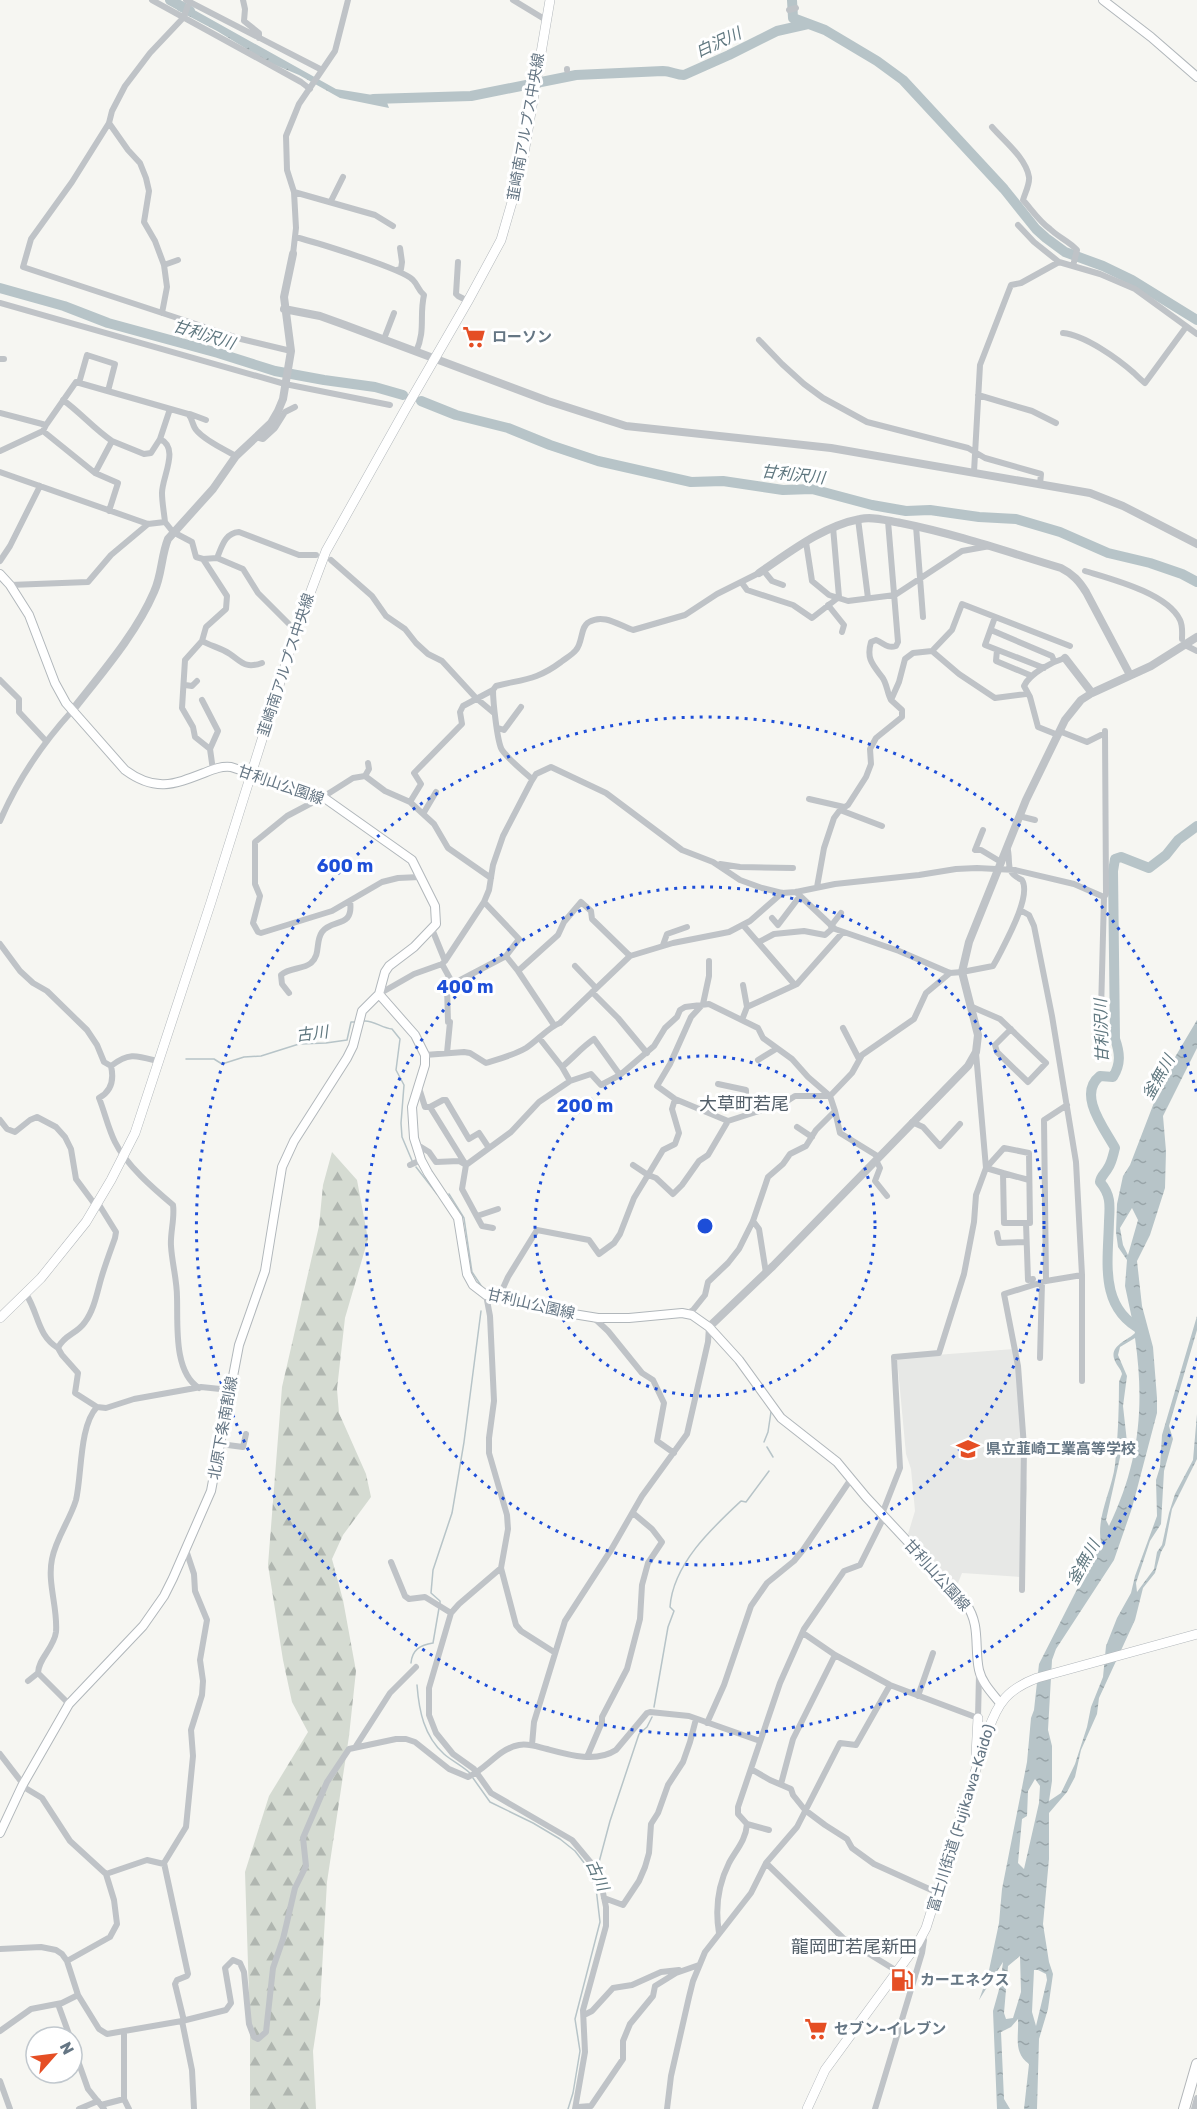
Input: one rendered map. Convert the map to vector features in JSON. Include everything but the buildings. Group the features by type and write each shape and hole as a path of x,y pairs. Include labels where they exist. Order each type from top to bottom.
{"highway":[{"path":"1185,2109 1197,2064"}],"main road":[{"name":"韮崎南アルプス中央線","path":"0,1318 26,1294 65,1250 97,1205 124,1156 160,1062 297,628 326,551 501,240 521,171 550,0"},
{"path":"1107,2 1197,77"},
{"name":"甘利山公園線","path":"0,574 10,585 29,615 61,696 125,770 145,782 164,785 225,766 323,797 412,860 435,906 436,924 432,929"},
{"path":"425,1055 415,1035 379,994 389,966 414,947 432,929"},
{"name":"北原下条南割線","path":"0,1833 23,1785 69,1704 143,1626 164,1596 186,1549 211,1491 239,1345 265,1271 282,1167 294,1141 347,1058 360,1025 362,1011 379,994"},
{"name":"甘利山公園線","path":"425,1055 425,1065 412,1107 412,1123 419,1161 458,1218 469,1279 473,1285 486,1295 567,1313 593,1317 629,1318 688,1313 709,1327 738,1360 781,1418 832,1458 971,1611 978,1635 979,1670 986,1685 1000,1703"},
{"name":"富士川街道 (Fujikawa-Kaido)","path":"807,2109 825,2070 897,1971 929,1921 988,1731 1000,1703 1022,1684 1056,1672 1197,1634"},
{"path":"975,1772 978,1718"}],"street":[{"path":"152,0 310,87"},
{"path":"243,0 244,21 259,33 259,38"},
{"path":"0,821 10,796 27,767 113,657 151,599 160,578 165,548 173,532 213,489 236,456 271,423 278,411 283,399 291,351 284,309 286,283 297,228 294,192 287,170 286,136 299,104 335,51 348,0"},
{"path":"513,0 546,20"},
{"path":"291,351 241,339 23,267 31,239 72,182 109,123 112,111 125,86 150,53 184,17 187,1 322,71"},
{"path":"789,10 796,8"},
{"path":"109,123 143,170 149,190 144,222 155,241 164,265 167,287 162,313"},
{"path":"992,127 1023,163 1026,170 1030,180 1023,200 1035,216 1077,251 1073,266"},
{"path":"331,201 344,177"},
{"path":"294,192 375,215 393,226"},
{"path":"1018,225 1034,242 1059,262 1115,280 1135,290 1197,334"},
{"path":"295,237 397,270 414,280 418,290 424,295 423,333 416,352"},
{"path":"397,270 401,268 402,262 400,248"},
{"path":"164,265 178,260"},
{"path":"458,262 456,294 468,301"},
{"path":"974,472 980,365 1011,285 1021,283 1059,262"},
{"path":"0,303 285,384 390,405"},
{"path":"284,309 320,316 548,401 626,426 831,448 1090,493 1197,544"},
{"path":"384,339 394,313"},
{"path":"1063,333 1070,333 1090,342 1136,374 1145,383 1186,327"},
{"path":"759,340 804,384 823,398 867,422 936,439 976,452 985,458 1041,474 1040,484"},
{"path":"79,383 87,355 115,364 108,391"},
{"path":"0,451 45,428 76,382 206,420"},
{"path":"978,395 1032,411 1056,423"},
{"path":"63,400 77,410 93,428 112,441 144,454 151,453 160,439 170,409"},
{"path":"256,437 263,439 275,428 285,412 295,407"},
{"path":"0,413 45,428 95,473 118,483 109,511"},
{"path":"188,414 195,429 236,456"},
{"path":"160,439 166,442 170,454 162,491 165,522 173,532 192,542 196,556 203,560 227,596 226,609 206,627 202,641 185,660 182,708 193,727 195,737 210,749"},
{"path":"95,473 112,441"},
{"path":"0,472 148,524 165,522"},
{"path":"0,561 40,486"},
{"path":"858,519 868,598"},
{"path":"410,801 421,784 414,773 462,724 460,712 463,706 493,690 496,686 530,680 544,674 575,651 582,640 584,627 591,621 600,619 613,621 633,630 685,615 833,527 858,519 888,521 950,533 1061,568 1078,579 1130,675"},
{"path":"817,887 824,848 834,818 854,798 866,777 871,764 870,749 873,742 902,717 902,710 891,700 883,677 871,663 871,642 876,640 887,647 896,646 898,633 888,521"},
{"path":"10,585 88,582 111,555 148,524"},
{"path":"916,526 923,617"},
{"path":"833,527 839,597"},
{"path":"217,558 231,532 238,532 299,555 316,555"},
{"path":"962,551 969,539"},
{"path":"806,542 812,581 828,595 848,601 895,595 962,551 991,546"},
{"path":"203,560 217,558 243,569 258,593 290,625 297,628"},
{"path":"331,560 372,596 386,616 405,629 416,644 428,654 442,661 476,698 494,712"},
{"path":"761,571 772,582 783,585"},
{"path":"1084,571 1112,579 1166,604 1180,619 1182,639"},
{"path":"742,583 747,590 794,605 812,618 839,597"},
{"path":"891,700 899,682 904,659 913,653 932,651 952,630 962,604 1070,646"},
{"path":"828,605 844,625 842,632"},
{"path":"995,617 985,645 1044,668"},
{"path":"991,630 1052,656 1054,661"},
{"path":"986,1168 976,1052 978,1035 962,972 969,942 1007,846 1058,733 1073,709 1092,693 1167,657 1197,637"},
{"path":"202,641 230,654 238,662 253,666 262,663"},
{"path":"1187,646 1197,651"},
{"path":"997,650 996,661 1032,676"},
{"path":"932,651 958,674 995,698 1026,694"},
{"path":"1092,693 1065,658 1054,661 1032,676 1024,686 1026,694 1030,697 1038,727 1087,742 1105,733 1106,894 1104,897 1101,1011"},
{"path":"0,680 19,699 18,712 46,741"},
{"path":"185,685 192,686 197,681"},
{"path":"493,690 494,712 501,748 532,779"},
{"path":"202,700 218,731 210,749 213,770"},
{"path":"498,728 504,730 521,707"},
{"path":"365,776 369,769 368,763"},
{"path":"379,994 414,974 444,962 484,902 503,836 532,779 536,774 551,767 606,793 682,850 716,864 752,886 798,894 817,887 956,868 1009,870 1074,884 1104,897"},
{"path":"420,877 382,882 324,914 261,933 253,923 260,896 255,884 255,842 287,816 353,778 365,776 385,791 410,801 434,824 448,848 491,878"},
{"path":"423,814 436,792"},
{"path":"809,799 842,809 882,826"},
{"path":"1019,816 1035,820"},
{"path":"982,830 975,850 981,850 1001,862"},
{"path":"798,894 832,927 899,951 950,973 993,966 1020,910 1025,885 1009,870 1010,854 1007,846"},
{"path":"716,864 793,868"},
{"path":"425,1055 470,1053 486,1063 523,1050 540,1039 554,1025 560,1023 630,956 663,945 729,932 768,907 782,893"},
{"path":"772,918 778,925 798,894"},
{"path":"289,993 282,984 281,975 292,968 304,967 313,961 317,956 321,933 327,927 343,922 348,917 350,901"},
{"path":"447,1053 449,1022 447,987 506,956 519,939 484,902"},
{"path":"518,971 558,935 564,922 581,902 591,911 592,919 630,956"},
{"path":"1020,910 1029,915 1034,926 1049,995 1077,1162 1082,1275 1082,1381"},
{"path":"759,942 774,934 804,931 825,935 841,913"},
{"path":"743,925 795,985"},
{"path":"663,945 668,934 687,927"},
{"path":"432,929 453,984"},
{"path":"747,1007 795,985 843,932"},
{"path":"0,944 20,971 33,983 47,991 87,1030 104,1062 111,1066"},
{"path":"506,956 554,1025"},
{"path":"709,961 709,976 703,1004 691,1017 670,1064 657,1086 675,1099 728,1121"},
{"path":"575,966 647,1053"},
{"path":"633,1165 656,1178 673,1194 699,1161 708,1155 728,1121 784,1103 795,1096 830,1096 852,1073 859,1059 869,1049 914,1019 926,993 950,973"},
{"path":"742,1020 747,1007 743,985"},
{"path":"466,1165 510,1132 538,1102 570,1081 591,1074 601,1085 620,1075 654,1046 665,1028 678,1017 680,1010 685,1007 709,1004 758,1028 763,1038 792,1059 830,1096 840,1133 877,1158 880,1168 875,1181 887,1196"},
{"path":"970,1006 1000,1019 1011,1029 1046,1063 1028,1082 997,1052 995,1045 1011,1029"},
{"path":"843,1028 859,1059"},
{"path":"540,1039 570,1081"},
{"path":"562,1067 578,1054 580,1048 594,1039 620,1075"},
{"path":"758,1060 776,1049"},
{"path":"532,1745 534,1722 565,1621 642,1496 674,1453 691,1424 709,1327 766,1273 968,1066 976,1052"},
{"path":"111,1066 131,1055 160,1062"},
{"path":"111,1066 113,1080 107,1092 99,1098 109,1130 124,1156 173,1205 171,1245 177,1295 178,1343 188,1374 199,1388"},
{"path":"718,1084 746,1090 746,1100 754,1111"},
{"path":"418,1086 425,1107 446,1101 469,1139 479,1133"},
{"path":"499,1297 508,1277 537,1230 589,1240 599,1254 614,1244 634,1198 658,1156 663,1150 675,1144 678,1127 672,1109 675,1099"},
{"path":"1041,1358 1044,1282 1044,1120 1067,1105"},
{"path":"430,1107 466,1165 462,1188 482,1226 493,1228"},
{"path":"688,1313 705,1295 708,1282 739,1249 753,1221 768,1177 783,1164 790,1154 806,1146 822,1122 835,1111"},
{"path":"0,1120 7,1128 15,1132 30,1120 38,1117 56,1127 69,1143 79,1184 116,1232 98,1295 86,1322 64,1338 58,1348"},
{"path":"912,1122 923,1127 940,1146 960,1124"},
{"path":"478,1125 479,1133 489,1148"},
{"path":"797,1127 812,1137"},
{"path":"416,1144 429,1152 436,1162 459,1161 466,1165"},
{"path":"769,1830 747,1824 738,1814 738,1807 780,1683 803,1633 844,1571 860,1565 883,1515 900,1468 894,1357 939,1353 964,1274 973,1229 976,1195 986,1168 1004,1148 1029,1153 1030,1223 1004,1223 1003,1173"},
{"path":"410,1165 419,1161"},
{"path":"986,1168 1029,1180"},
{"path":"477,1216 498,1209"},
{"path":"753,1221 759,1229 766,1273"},
{"path":"1026,1223 1028,1280 1033,1279"},
{"path":"997,1233 999,1243 1026,1242"},
{"path":"1022,1590 1025,1511 1024,1447 1018,1366 1004,1294 1044,1282 1082,1275"},
{"path":"26,1294 51,1345 58,1348 78,1373 75,1393 97,1407 106,1408 134,1399 199,1388 212,1387 230,1390"},
{"path":"486,1295 490,1316 494,1401 489,1453 507,1515 508,1529 501,1568 516,1625 521,1631 554,1652"},
{"path":"593,1317 608,1331 642,1373 653,1380 664,1403 657,1441 674,1453"},
{"path":"28,1681 38,1674 39,1664 48,1653 56,1632 52,1558 75,1502 84,1437 93,1411 97,1407"},
{"path":"220,1444 243,1447 246,1434"},
{"path":"707,1723 724,1685 751,1606 767,1583 794,1561 803,1550 851,1479"},
{"path":"587,1757 602,1717 627,1669 640,1619 642,1585 648,1563 662,1542 652,1529 633,1513"},
{"path":"186,1549 194,1574 195,1590 207,1620 201,1660 203,1681 202,1695 190,1730 193,1756 186,1827 164,1864 188,1974 177,1980 175,1984 192,2070 194,2109"},
{"path":"391,1562 405,1596 409,1599 425,1597 451,1613"},
{"path":"501,1568 451,1613 429,1688 429,1715 435,1733 487,1789 497,1798 559,1831 580,1848 596,1871 604,1898 606,1917 604,1933 585,2001 585,2052 576,2108 593,2104 623,2059 621,2046 630,2024 652,1996 656,1986 686,1968"},
{"path":"803,1633 835,1655 890,1685 978,1718 979,1670"},
{"path":"918,1696 933,1653"},
{"path":"782,1784 793,1739 835,1655"},
{"path":"356,1746 390,1693 416,1667"},
{"path":"38,1674 69,1704"},
{"path":"667,2109 671,2076 686,2008 705,1952 751,1893 766,1863 797,1827 840,1743 856,1745 890,1685"},
{"path":"474,1774 508,1749 518,1745 532,1745 580,1757 602,1755 616,1750 650,1712 672,1713 696,1719 760,1742"},
{"path":"604,1898 623,1905 639,1881 648,1853 651,1824 661,1806 668,1785 683,1762 696,1719"},
{"path":"0,1949 9,1947 50,1948 62,1954 67,1961 78,1995 99,2029 107,2034 183,2021 226,2010 231,2006 225,1968 233,1960 240,1963 244,1972 249,2024 254,2037 258,2039 264,2036 268,2027 269,1991 276,1956 283,1939 295,1888 306,1866 303,1838 318,1808 327,1782 349,1749 396,1739 415,1742 449,1769 474,1774"},
{"path":"0,1754 23,1785 42,1798 64,1834 106,1874 114,1900 117,1924 114,1931 104,1941 67,1961"},
{"path":"751,1769 791,1789 805,1810 847,1839 852,1848 874,1864 938,1893"},
{"path":"719,1933 717,1907 719,1892 729,1863 741,1845 747,1824"},
{"path":"106,1874 147,1860 164,1864"},
{"path":"766,1863 843,1938 897,1971"},
{"path":"875,2109 922,1953 924,1940 922,1935"},
{"path":"584,2015 592,2011 613,1988 632,1985 661,1972 699,1965"},
{"path":"0,2031 30,2009 58,2004 78,1995"},
{"path":"58,2004 66,2025"},
{"path":"124,2032 124,2099 129,2109"},
{"path":"84,2078 88,2089 101,2105"},
{"path":"0,2081 10,2109"},
{"path":"1194,2109 1197,2098"},
{"path":"79,2109 124,2099"}],"shaded area":[{"path":"1014,1349 1027,1488 1021,1577 962,1573 956,1588 908,1534 915,1511 911,1469 906,1454 897,1358"}],"green space":[{"path":"332,1152 357,1180 368,1239 345,1318 337,1389 339,1413 366,1474 371,1497 343,1535 332,1559 343,1600 356,1671 349,1736 327,1882 320,2005 313,2051 316,2109 250,2109 245,1872 269,1796 308,1732 292,1702 268,1565 282,1387 319,1226 323,1185"}],"water":[{"path":"180,2 336,89 385,97 389,108 340,98 299,75 268,62 177,10"},
{"path":"1197,1020 1197,1048 1163,1116 1166,1151 1165,1188 1150,1235 1137,1261 1142,1306 1153,1347 1157,1413 1132,1508 1114,1560 1056,1649 1052,1660 1048,1730 1052,1746 1052,1781 1049,1801 1061,1793 1075,1764 1091,1707 1103,1677 1106,1646 1117,1618 1131,1593 1157,1516 1156,1480 1160,1467 1162,1435 1197,1316 1197,1330 1169,1426 1173,1439 1164,1471 1161,1524 1150,1541 1136,1583 1137,1592 1154,1569 1175,1494 1193,1460 1197,1414 1197,1459 1172,1509 1165,1545 1155,1573 1143,1588 1135,1620 1099,1698 1097,1714 1081,1750 1075,1777 1067,1792 1049,1813 1049,1859 1043,1924 1053,1974 1048,2009 1039,2039 1037,2109 1024,2109 1029,2064 1019,2049 1018,2019 1011,2027 1001,2032 1004,2099 1010,2109 997,2109 993,2011 1000,1986 1003,1962 979,2000 988,1975 999,1923 1002,1889 1027,1762 1039,1664 1101,1542 1102,1513 1115,1465 1119,1382 1122,1374 1115,1361 1114,1351 1119,1344 1135,1333 1125,1286 1127,1260 1118,1247 1117,1204 1123,1176 1130,1165 1165,1074","holes":["1132,1208 1138,1220 1128,1255 1123,1245 1120,1228","1135,1338 1139,1411 1133,1457 1127,1480 1109,1526 1106,1520 1121,1453 1127,1442 1123,1406 1127,1376 1118,1355 1120,1347","1035,1779 1040,1786 1039,1803 1024,1869 1018,1863 1022,1819 1027,1816 1028,1791","1020,1956 1021,1992 1013,2018 1006,2019 1004,2013 1008,1966","1034,1970 1046,1974 1047,1980 1036,2026 1032,2012"]}],"waterway":[{"name":"白沢川","path":"170,0 190,11"},
{"name":"白沢川","path":"792,0 793,18 825,30 877,61 903,80 1046,238 1065,252 1132,280 1197,320"},
{"name":"白沢川","path":"373,99 471,96 576,75 663,71 684,75 777,31 808,24"},
{"name":"甘利沢川","path":"0,288 64,306 108,323 275,371 375,387 403,395"},
{"name":"甘利沢川","path":"421,401 456,415 508,428 598,461 691,482 723,481 783,490 812,489 872,505 906,511 930,510 979,517 1016,519 1060,532 1108,553 1150,563 1182,574 1197,582"},
{"name":"甘利沢川","path":"1142,1330 1128,1321 1112,1297 1108,1268 1109,1205 1108,1196 1100,1182 1115,1148 1099,1121 1091,1092 1100,1076 1113,1077 1119,1054 1115,1039 1113,871 1115,859 1121,857 1149,868 1166,855 1178,840 1197,826"},
{"name":"古川","path":"364,1021 392,1029 400,1039 396,1070 404,1085 402,1137 413,1163"},
{"name":"古川","path":"186,1059 214,1059 222,1064 244,1057 261,1056 299,1044 347,1040 351,1022 356,1022"},
{"name":"古川","path":"416,1167 437,1194"},
{"name":"古川","path":"449,1194 464,1218 472,1272 482,1287"},
{"name":"古川","path":"440,1604 440,1601 431,1593 433,1570 452,1513 481,1311"},
{"path":"764,1442 771,1412"},
{"path":"767,1447 773,1457"},
{"path":"654,1707 668,1627 674,1611 670,1607 678,1576 707,1535 741,1501 746,1502 769,1471"},
{"name":"古川","path":"411,1663 418,1649 433,1643 439,1608"},
{"name":"古川","path":"417,1685 421,1714 427,1731 444,1754 471,1774"},
{"path":"595,1867 598,1866 610,1821 639,1734 647,1727 652,1717"},
{"name":"古川","path":"473,1778 490,1802 533,1823 575,1851 585,1864 596,1888 600,1922 575,2019 580,2051 568,2109"}],"place":[{"name":"ローソン","path":"474,337"},
{"name":"県立韮崎工業高等学校","path":"968,1449"},
{"name":"カーエネクス","path":"902,1980"},
{"name":"セブン-イレブン","path":"816,2029"}],"district":[{"name":"大草町若尾","path":"744,1104"},
{"name":"龍岡町若尾新田","path":"854,1947"}],"water label":[{"name":"釜無川","path":"1158,1077"},
{"name":"釜無川","path":"1083,1562"}]}
